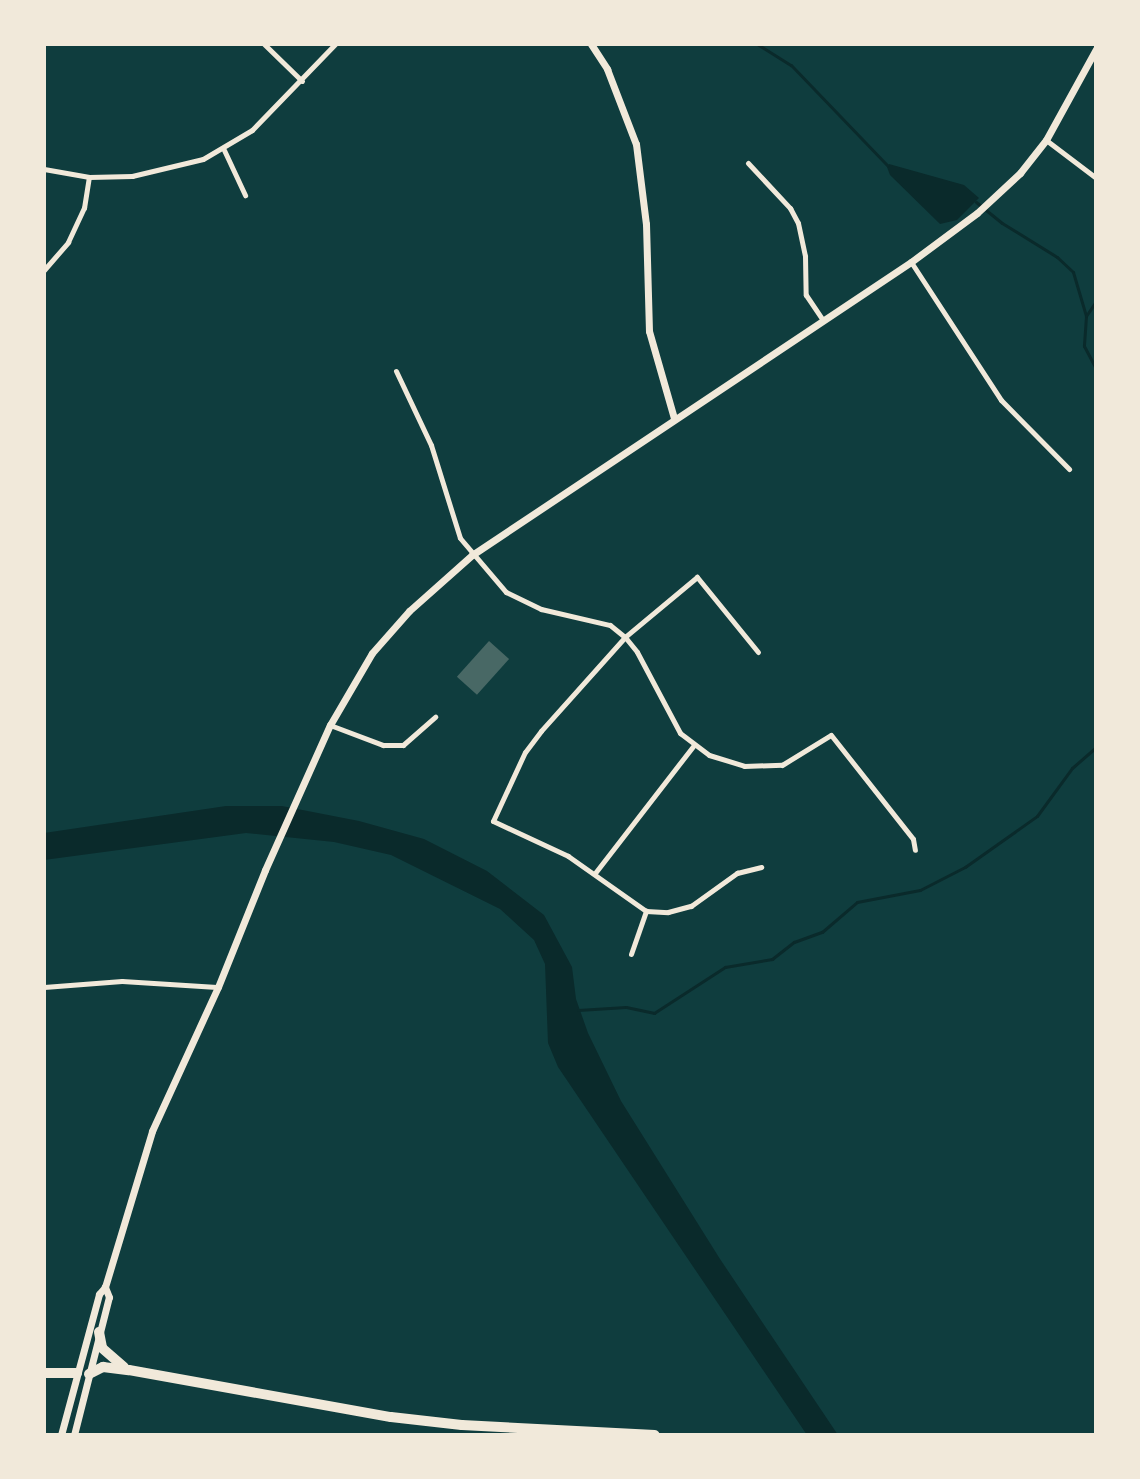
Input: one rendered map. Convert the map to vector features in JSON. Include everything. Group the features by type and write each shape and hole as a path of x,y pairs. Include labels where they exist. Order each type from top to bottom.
{"highway":[{"path":"99,1332 103,1349 129,1370"},
{"path":"89,1374 103,1367 129,1370 391,1417 491,1427 625,1431 655,1435"},
{"path":"44,1373 77,1373"}],"street":[{"path":"264,44 302,81"},
{"path":"44,169 89,177 132,176 203,159 224,150 252,130 335,44"},
{"path":"591,44 613,82 636,144 646,224 649,331 674,418"},
{"path":"61,1435 99,1294 105,1287 152,1131 218,987 265,870 330,725 372,653 409,611 472,555 911,262 977,213 1020,173 1046,140 1096,49"},
{"path":"1046,140 1096,178"},
{"path":"224,150 245,195"},
{"path":"748,163 790,208 798,223 805,256 806,295 823,321"},
{"path":"44,270 68,242 84,208 89,177"},
{"path":"911,262 1001,400 1069,469"},
{"path":"396,371 431,445 460,538 472,555 517,600 541,609 610,625 637,652 664,709 693,746 725,762 762,768 797,759 831,735 913,839 915,850"},
{"path":"758,652 697,577 625,637 525,752 493,821 547,844 595,873 646,911 668,912 691,906 737,873 761,867"},
{"path":"330,725 383,745 403,745 435,717"},
{"path":"595,873 693,746"},
{"path":"631,954 646,911"},
{"path":"44,987 122,981 218,987"},
{"path":"74,1435 109,1297 105,1287"},
{"path":"77,1373 89,1374"}],"water":[{"path":"889,164 964,185 979,198 957,220 940,224 890,175"},
{"path":"226,806 282,806 359,821 424,839 487,871 544,915 572,967 576,999 588,1033 621,1101 720,1259 838,1435 807,1435 558,1067 548,1043 545,964 534,940 500,909 391,855 334,842 246,833 44,860 44,833"}],"building":[{"path":"489,641 509,659 477,695 457,677"}],"waterway":[{"path":"757,44 791,65 887,165"},
{"path":"976,202 1002,223 1057,257 1073,272 1086,316 1084,346 1096,369"},
{"path":"1086,316 1096,301"},
{"path":"578,1010 626,1007 654,1013 725,967 772,959 794,942 822,932 857,902 920,890 965,867 1037,816 1072,768 1096,747"}]}
